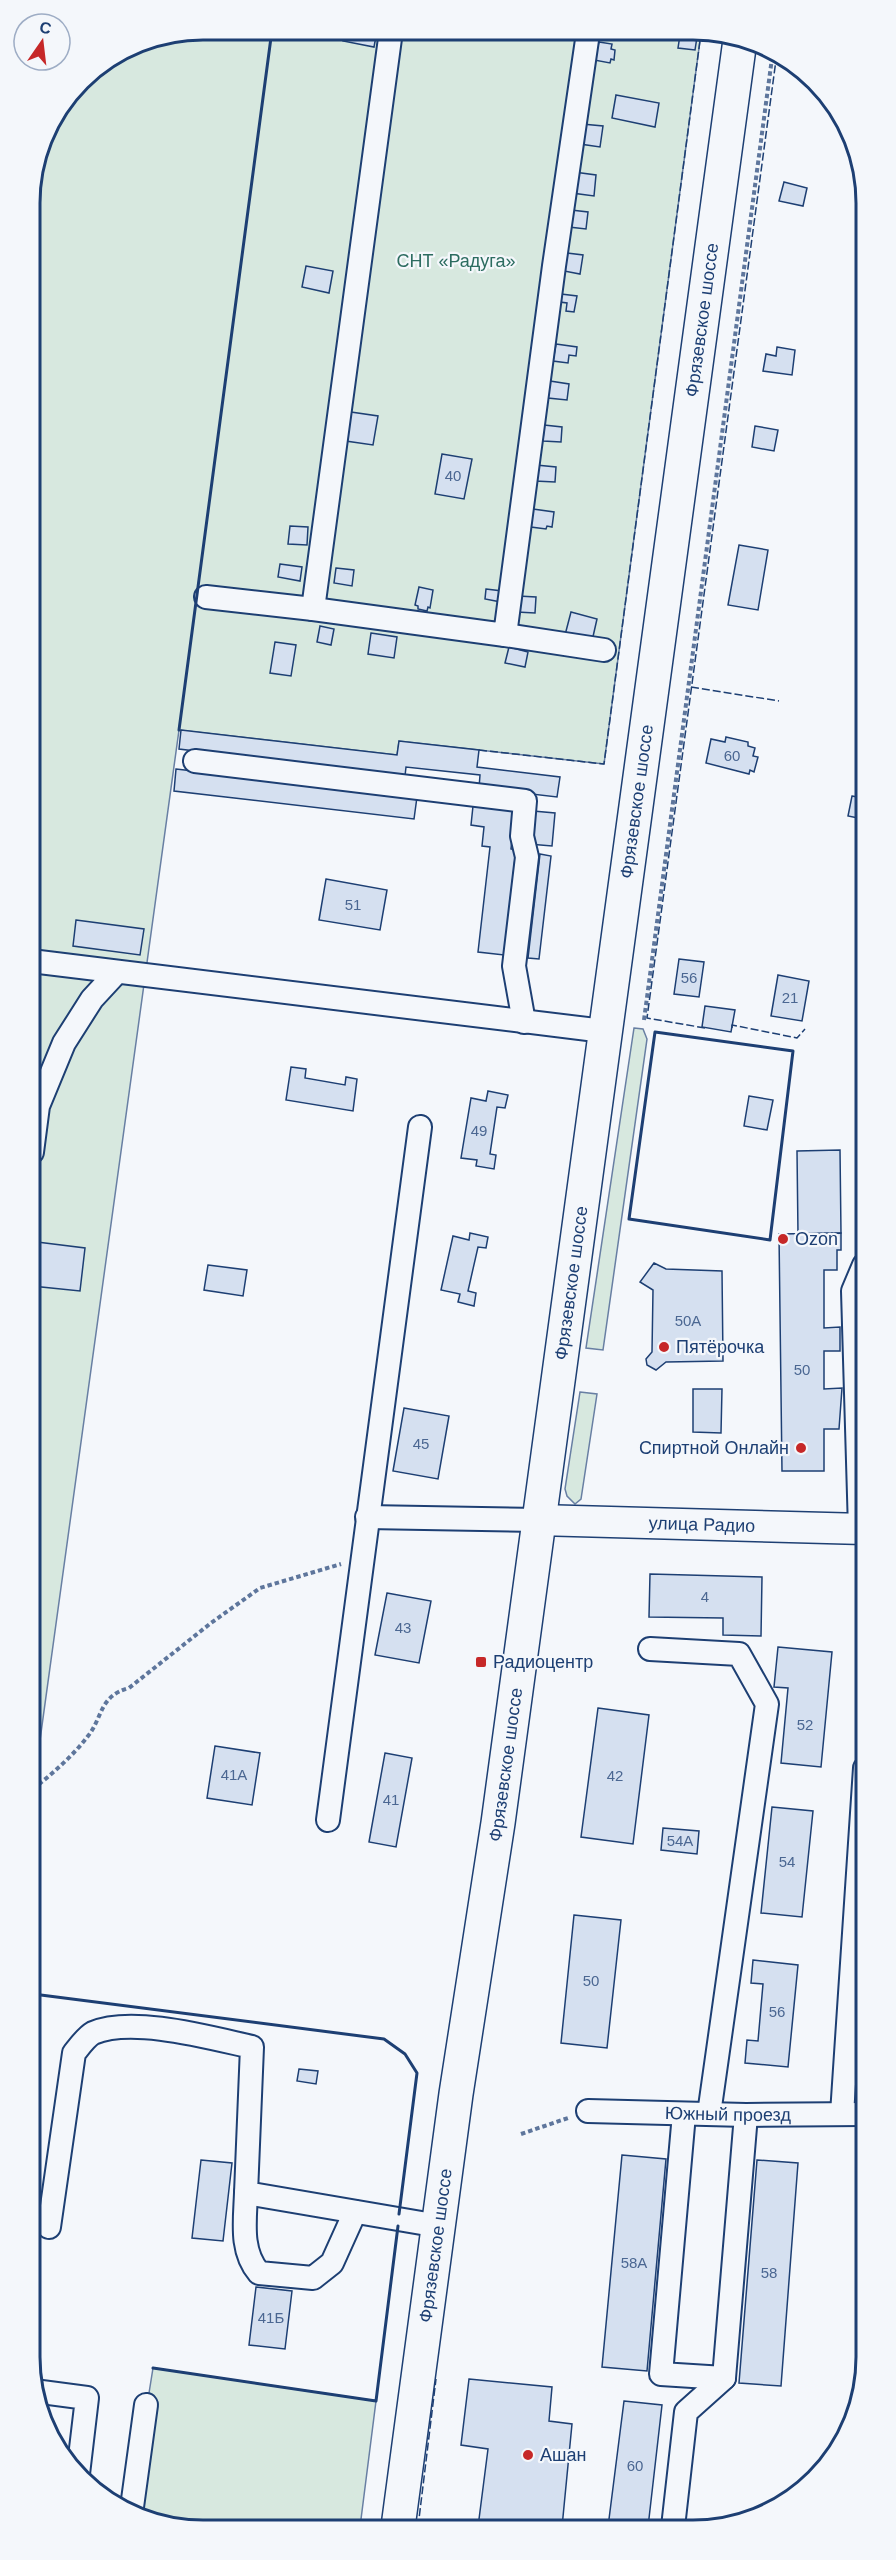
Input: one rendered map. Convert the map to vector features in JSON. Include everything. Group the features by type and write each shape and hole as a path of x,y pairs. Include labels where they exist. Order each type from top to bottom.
{"highway":[{"name":"Фрязевское шоссе","path":"399,2520 498,1823 739,48"}],"main road":[{"name":"улица Радио","path":"538,1520 855,1529"}],"street":[{"path":"313,609 390,40"},
{"path":"505,635 554,266 587,40"},
{"path":"206,597 313,609 604,650"},
{"path":"195,761 525,801 522,836 527,857 514,966 524,1022"},
{"path":"41,962 604,1031"},
{"path":"41,1100 64,1043 92,999 117,972"},
{"path":"328,1820 420,1127"},
{"path":"855,1324 853,1291 856,1285"},
{"path":"367,1517 538,1520"},
{"path":"650,1649 739,1654 767,1704 709,2114"},
{"path":"842,2114 855,1915"},
{"path":"49,2227 74,2053 92,2034 120,2026 180,2031 252,2047 244,2238 250,2262 259,2273 313,2278 332,2263 355,2212"},
{"name":"Южный проезд","path":"588,2111 746,2115 855,2114"},
{"path":"684,2114 661,2374 724,2378"},
{"path":"674,2520 686,2412 724,2378 746,2115"},
{"path":"246,2193 439,2226"},
{"path":"45,2393 87,2398 79,2462"},
{"path":"132,2504 146,2405"}],"path":[{"path":"644,1020 772,61"},
{"path":"40,1783 90,1735 99,1712 117,1691 129,1688 219,1617 260,1588 362,1558"},
{"path":"520,2134 588,2111"}],"green space":[{"name":"СНТ «Радуга»","path":"204,40 700,41 604,764 399,741 397,755 179,730 40,1738 41,193 46,161 53,141 74,104 104,74 141,53 182,42"},
{"path":"634,1028 643,1029 647,1039 603,1350 586,1348"},
{"path":"580,1392 597,1394 581,1499 575,1504 567,1496 565,1489"},
{"path":"153,2368 376,2401 361,2520 204,2520 172,2516 131,2503"}],"building":[{"path":"343,40 375,40 374,47"},
{"path":"679,40 696,40 695,50 678,48"},
{"path":"599,42 612,44 611,49 615,50 614,60 611,59 610,63 594,60"},
{"path":"616,95 659,103 655,127 612,118"},
{"path":"582,124 603,126 600,147 580,144"},
{"path":"574,172 596,175 594,196 572,193"},
{"path":"784,182 807,188 803,206 779,201"},
{"path":"571,210 588,212 586,229 569,227"},
{"path":"567,253 583,255 580,274 564,271"},
{"path":"306,266 333,271 329,293 302,287"},
{"path":"561,294 577,296 574,312 566,311 567,303 560,302"},
{"path":"556,344 577,347 576,356 569,355 568,363 553,361"},
{"path":"777,347 795,350 792,375 763,371 766,354 776,356"},
{"path":"550,381 569,384 567,400 548,398"},
{"path":"344,411 378,416 373,445 339,440"},
{"path":"544,425 562,427 561,442 543,441"},
{"path":"755,426 778,430 774,451 752,447"},
{"path":"442,454 472,459 464,499 435,494"},
{"path":"536,465 556,467 555,482 535,481"},
{"path":"533,509 554,512 552,527 547,526 546,529 531,527"},
{"path":"290,526 308,527 307,545 288,544"},
{"path":"739,545 768,550 758,610 728,605"},
{"path":"280,564 302,567 300,581 278,577"},
{"path":"336,568 354,570 352,586 334,583"},
{"path":"419,587 433,590 430,608 428,607 427,611 418,609 415,605"},
{"path":"486,589 502,591 501,602 485,599"},
{"path":"518,596 536,597 535,613 517,612"},
{"path":"571,612 597,619 592,641 565,635"},
{"path":"320,626 334,629 331,645 317,642"},
{"path":"371,633 397,637 394,658 368,654"},
{"path":"275,642 296,645 291,676 270,673"},
{"path":"509,647 528,652 525,667 505,663"},
{"path":"181,730 397,755 399,741 479,750 477,767 560,777 557,797 479,788 480,775 406,767 405,776 179,749"},
{"path":"726,737 748,742 748,746 755,748 753,756 758,757 754,772 750,770 749,774 706,763 711,739 725,742"},
{"path":"176,769 417,797 414,819 174,791"},
{"path":"852,796 856,797 856,818 848,816"},
{"path":"473,806 515,811 511,849 516,850 504,955 478,952 490,847 482,846 484,827 471,825"},
{"path":"533,811 555,813 552,846 529,844"},
{"path":"540,854 551,856 539,959 528,958"},
{"path":"326,879 387,890 380,930 319,920"},
{"path":"76,920 144,929 140,955 73,946"},
{"path":"679,959 704,962 699,997 674,994"},
{"path":"778,975 809,981 802,1021 771,1016"},
{"path":"705,1006 735,1010 731,1032 702,1027"},
{"path":"291,1067 306,1069 305,1078 345,1085 346,1077 357,1079 353,1111 286,1100"},
{"path":"488,1091 508,1095 505,1108 497,1107 490,1154 496,1155 494,1169 476,1166 477,1160 461,1158 471,1098 486,1101"},
{"path":"749,1096 773,1100 767,1130 744,1126"},
{"path":"840,1150 841,1233 798,1234 797,1151"},
{"path":"470,1233 488,1237 486,1248 478,1247 468,1291 476,1293 474,1306 458,1302 460,1294 441,1290 453,1236 469,1240"},
{"path":"841,1233 841,1250 837,1250 837,1270 824,1270 824,1328 840,1327 840,1351 824,1351 824,1389 842,1388 839,1429 824,1429 824,1471 782,1471 779,1234"},
{"path":"41,1242 85,1248 80,1291 40,1287"},
{"path":"654,1263 666,1269 722,1271 723,1361 666,1362 656,1370 647,1365 646,1359 652,1352 653,1290 640,1282"},
{"path":"208,1265 247,1270 243,1296 204,1290"},
{"path":"693,1389 722,1389 721,1433 693,1432"},
{"path":"404,1408 449,1416 438,1479 393,1471"},
{"path":"650,1574 762,1577 761,1636 723,1635 723,1618 649,1617"},
{"path":"387,1593 431,1601 419,1663 375,1655"},
{"path":"778,1647 832,1652 821,1767 781,1763 788,1688 774,1687"},
{"path":"598,1708 649,1715 633,1844 581,1837"},
{"path":"215,1746 260,1753 252,1805 207,1798"},
{"path":"385,1753 412,1758 396,1847 369,1842"},
{"path":"772,1807 813,1811 802,1917 761,1913"},
{"path":"663,1828 699,1831 697,1854 661,1850"},
{"path":"574,1915 621,1920 607,2048 561,2043"},
{"path":"753,1960 798,1965 788,2067 745,2063 747,2040 758,2041 763,1984 751,1983"},
{"path":"299,2069 318,2071 316,2084 297,2081"},
{"path":"622,2155 666,2159 647,2371 602,2367"},
{"path":"201,2160 232,2163 223,2241 192,2238"},
{"path":"757,2160 798,2163 781,2386 739,2383"},
{"path":"256,2287 292,2291 285,2349 249,2345"},
{"name":"Ашан","path":"469,2379 552,2387 549,2421 572,2424 563,2520 479,2520 488,2449 461,2445"},
{"path":"624,2401 662,2405 649,2520 609,2520"}],"fence":[{"path":"479,750 604,764 700,41"},
{"path":"705,1028 647,1018 776,63"},
{"path":"691,687 779,701"},
{"path":"732,1028 732,1025 797,1038 805,1029"},
{"path":"419,2520 436,2379"}],"wall":[{"path":"179,730 271,40"},
{"path":"655,1032 793,1051 770,1240 629,1219 655,1032"},
{"path":"40,1995 384,2039 405,2054 417,2073 399,2214"},
{"path":"153,2368 376,2401 398,2226"}],"place":[{"name":"Ozon","path":"783,1239"},
{"name":"Пятёрочка","path":"664,1347"},
{"name":"Спиртной Онлайн","path":"801,1448"},
{"name":"Радиоцентр","path":"481,1662"},
{"name":"Ашан","path":"528,2455"}]}
